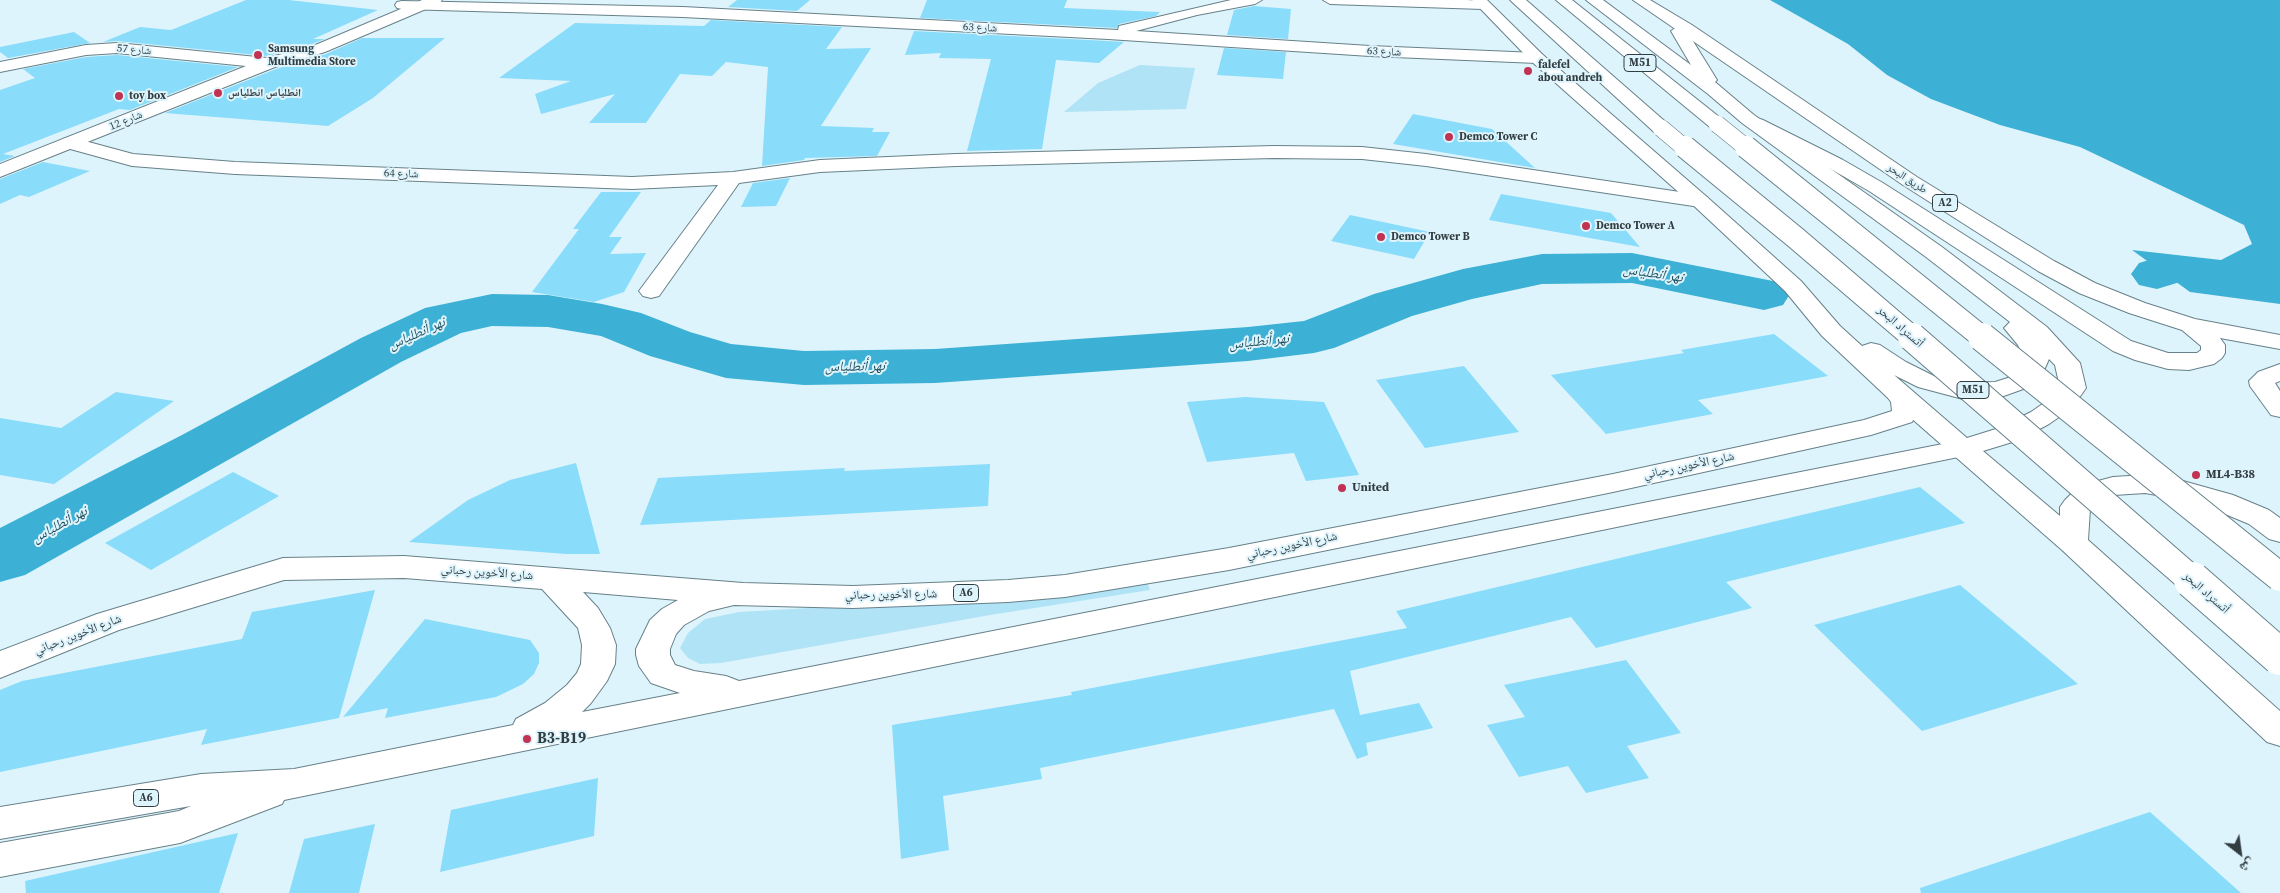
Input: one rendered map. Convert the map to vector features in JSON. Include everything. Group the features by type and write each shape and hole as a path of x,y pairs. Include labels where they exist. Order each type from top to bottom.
{"main road":[{"path":"1108,34 1172,17 1255,0"},
{"path":"1330,0 1481,2 1537,58 1700,200 1793,286 1867,347 1896,367 1927,382 1963,391 1998,390 2020,382 2033,370 2037,359 2029,342 2012,323 1934,252"},
{"name":"أتستراد البحر","path":"1518,0 1661,128 1796,238 2280,657"},
{"name":"M51","path":"1563,0 2280,577"},
{"path":"1593,0 1714,90 1748,119 1934,252 2038,332 2067,363 2073,388 2063,402 2040,418 2009,434 1963,448"},
{"name":"طريق البحر","path":"1640,0 1686,28 1910,181 2046,266 2087,288 2137,308 2191,325 2280,342"},
{"name":"شارع 63","path":"418,3 683,12 1108,34 1370,51 1537,58"},
{"name":"شارع 12","path":"0,171 275,62 319,49 418,3"},
{"path":"1686,28 1679,31 1714,90"},
{"name":"شارع 57","path":"0,67 86,50 117,48 275,62"},
{"path":"1748,119 1836,164 1876,187 2122,346 2144,355 2168,361 2189,362 2205,359 2213,353 2213,345 2206,335 2191,325"},
{"name":"شارع 64","path":"70,143 132,160 235,168 632,183 733,178 820,166 947,160 1123,154 1356,152 1426,160 1700,200"},
{"path":"651,291 733,178"},
{"path":"1793,286 1831,331 1896,391 2073,543 2280,732"},
{"path":"2280,372 2262,381 2263,386 2280,409"},
{"name":"شارع الأخوين رحباني","path":"0,665 108,622 283,570 404,567 744,594 853,597 1008,591 1065,586 1177,569 1613,482 1883,425 1903,416 1906,410 1904,401 1896,391"},
{"name":"A6","path":"0,823 201,789 294,784 748,690 1963,448"},
{"path":"2073,543 2075,506 2089,493 2113,486 2145,484 2183,490 2223,502 2259,517 2280,532"},
{"path":"512,739 557,713 579,694 590,681 598,664 599,645 594,628 587,616 550,578"},
{"path":"744,594 702,601 673,617 662,628 653,649 653,655 656,666 663,674 672,678 713,688 748,690"},
{"path":"0,860 180,828 294,784"}],"shaded area":[{"path":"1140,65 1195,68 1186,109 1064,112 1098,83"},
{"path":"1147,582 1150,590 990,615 721,663 700,664 688,658 680,648 688,633 705,619 739,612"}],"water":[{"path":"1770,0 2280,0 2280,304 2190,292 2132,250 2221,260 2252,244 2244,225 2080,147 2000,125 1931,99 1887,75 1848,44"}],"building":[{"path":"246,0 289,0 378,10 313,39 325,39 267,56 117,41 103,42 140,27 171,30"},
{"path":"737,0 810,0 797,11 728,7"},
{"path":"927,0 1067,0 1064,8 1160,12 1156,16 1119,24 1117,28 920,18"},
{"path":"1254,6 1291,9 1288,39 1227,35 1234,10"},
{"path":"711,20 842,27 826,49 871,48 821,126 874,128 872,132 890,132 877,156 805,158 804,160 762,166 768,67 726,62 712,76 680,74 646,123 589,123 615,94 541,114 535,94 571,81 499,78 575,23 704,26"},
{"path":"914,31 1124,42 1099,63 1056,60 1042,149 967,151 991,59 939,58 941,53 905,55"},
{"path":"74,32 90,43 8,58 0,52 0,47"},
{"path":"362,38 445,38 373,98 328,126 165,113 276,69 326,54"},
{"path":"1224,48 1286,52 1283,79 1217,75"},
{"path":"117,55 238,67 130,110 119,109 3,154 15,156 0,162 0,90 35,78 23,69 86,57"},
{"name":"Demco Tower C","path":"1413,114 1492,129 1535,168 1393,144"},
{"path":"43,162 90,171 29,197 20,195 0,204 0,179"},
{"path":"790,178 776,206 741,207 753,183"},
{"path":"601,192 641,192 609,237 622,237 610,254 646,253 624,292 594,302 532,292 579,229 573,229"},
{"name":"Demco Tower A","path":"1501,194 1611,213 1640,247 1489,220"},
{"name":"Demco Tower B","path":"1350,215 1430,232 1414,259 1331,241"},
{"path":"1774,334 1828,376 1698,400 1713,414 1606,434 1551,375 1684,353 1681,350"},
{"path":"1464,366 1519,432 1425,448 1376,380"},
{"path":"116,392 174,401 54,484 0,475 0,418 61,428"},
{"path":"1245,397 1324,402 1359,475 1306,481 1294,453 1207,462 1187,402"},
{"path":"576,463 600,554 566,554 409,542 468,500 510,480"},
{"path":"990,464 988,506 640,525 658,478 845,468 844,471"},
{"path":"233,472 279,496 151,570 105,543"},
{"path":"1920,487 1965,523 1726,582 1752,608 1596,648 1571,617 1350,671 1360,715 1419,703 1433,728 1366,743 1368,755 1357,759 1334,709 1040,768 1042,779 943,796 949,850 901,859 892,725 1072,695 1071,692 1407,628 1396,611"},
{"path":"1960,585 2078,684 1922,731 1814,625"},
{"path":"375,590 339,718 201,745 207,729 0,772 0,690 22,681 242,639 252,612"},
{"path":"425,619 530,640 539,653 539,663 534,674 523,684 496,697 385,718 388,708 343,717"},
{"path":"1626,660 1681,733 1627,746 1649,778 1586,793 1568,766 1519,777 1487,725 1525,717 1504,685"},
{"path":"598,778 594,836 440,872 451,810"},
{"path":"2150,812 2241,893 1921,893 1920,888"},
{"path":"375,824 359,893 289,893 304,839"},
{"path":"238,833 219,893 26,893 25,881"}],"waterway":[{"name":"نهر أنطلياس","path":"0,558 204,449 381,350 444,320 492,310 548,311 602,320 622,325 670,344 726,361 804,368 935,366 1248,344 1314,336 1393,305 1463,285 1542,269 1632,268 1764,294"},
{"name":"نهر أنطلياس","path":"2157,274 2162,271"}],"place":[{"name":"Samsung Multimedia Store","path":"258,55"},
{"name":"falefel abou andreh","path":"1528,71"},
{"name":"انطلياس انطلياس","path":"218,93"},
{"name":"toy box","path":"119,96"},
{"name":"Demco Tower C","path":"1449,137"},
{"name":"Demco Tower A","path":"1586,226"},
{"name":"Demco Tower B","path":"1381,237"},
{"name":"ML4-B38","path":"2196,475"},
{"name":"United","path":"1342,488"},
{"name":"B3-B19","path":"527,739"}]}
